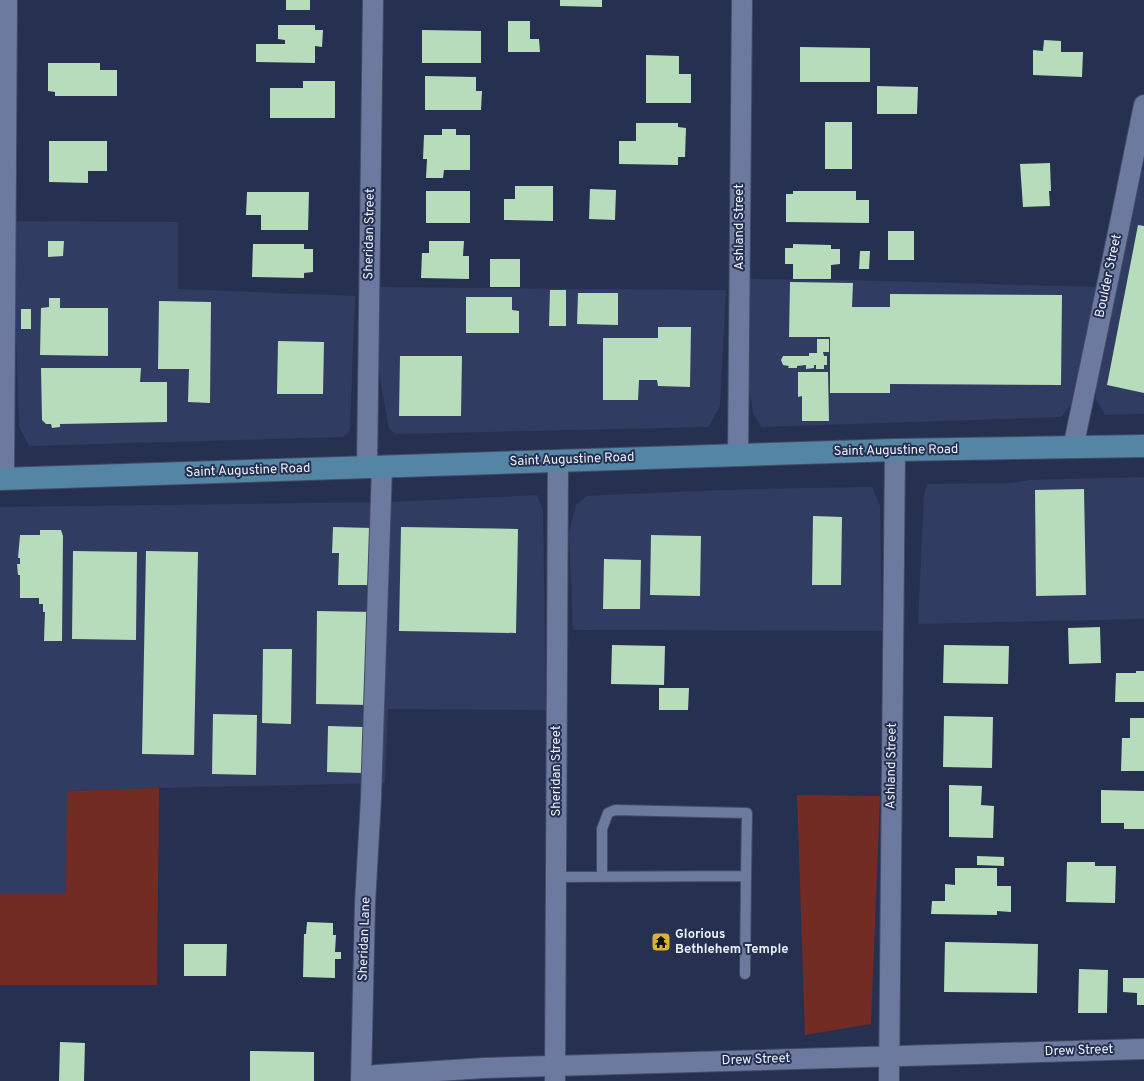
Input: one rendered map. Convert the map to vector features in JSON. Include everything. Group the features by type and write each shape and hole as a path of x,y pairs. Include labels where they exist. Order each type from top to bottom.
{"main road":[{"name":"Saint Augustine Road","path":"2,479 895,450 1144,446"}],"street":[{"path":"2,479 7,0"},
{"name":"Sheridan Street","path":"371,798 375,468 374,0"},
{"name":"Ashland Street","path":"738,455 742,0"},
{"name":"Boulder Street","path":"1073,448 1144,105"},
{"name":"Ashland Street","path":"889,1081 895,450"},
{"name":"Sheridan Street","path":"555,1073 558,460"},
{"name":"Sheridan Lane","path":"361,1081 365,904 371,798"},
{"name":"Drew Street","path":"370,1081 376,1075 484,1068 555,1073 889,1057 1144,1049"}],"lane":[{"path":"602,877 602,829 608,813 615,810 747,813 745,974"},
{"path":"556,877 746,876"}],"shaded area":[{"path":"1138,169 1144,170 1144,414 1105,415 1096,399 1096,380"},
{"path":"12,221 178,222 178,289 355,296 350,430 343,437 29,446 19,426"},
{"path":"747,279 852,280 1100,287 1071,405 1061,417 761,427 753,413 747,372"},
{"path":"375,287 726,290 720,406 709,427 396,434 389,429 374,345"},
{"path":"1144,477 1144,619 918,624 924,494 927,484 1012,483 1030,480"},
{"path":"872,487 880,506 882,631 573,630 569,533 576,505 587,496 753,489"},
{"path":"537,495 543,509 546,710 388,709 385,783 68,791 66,893 0,893 0,507 392,502"},
{"path":"159,788 157,985 0,985 0,893 66,893 67,791"},
{"path":"797,795 880,796 871,1024 805,1035"}],"building":[{"path":"286,0 310,0 310,10 286,10"},
{"path":"560,0 602,0 602,7 560,6"},
{"path":"508,21 530,21 530,39 539,39 540,52 508,52"},
{"path":"278,25 315,25 315,30 323,30 322,47 315,46 315,63 256,62 256,44 285,44 285,40 278,39"},
{"path":"422,30 481,31 481,63 422,63"},
{"path":"1044,40 1061,41 1061,52 1083,52 1082,77 1033,75 1033,50 1043,51"},
{"path":"800,47 870,48 870,82 800,82"},
{"path":"646,55 679,56 679,74 691,74 691,103 646,103"},
{"path":"48,63 100,63 100,70 117,70 117,96 55,96 55,92 48,91"},
{"path":"425,76 476,77 476,91 482,91 481,110 425,110"},
{"path":"303,81 335,81 335,118 270,118 270,88 303,88"},
{"path":"877,86 918,87 917,114 877,114"},
{"path":"825,122 852,122 852,169 825,169"},
{"path":"636,123 678,123 678,127 686,128 685,157 678,157 678,165 619,164 619,141 636,141"},
{"path":"442,129 456,129 456,135 470,135 470,170 444,170 443,178 426,178 427,159 423,159 424,135 442,135"},
{"path":"49,141 107,141 107,171 88,171 88,183 49,182"},
{"path":"1050,163 1050,206 1023,207 1020,164"},
{"path":"515,186 553,186 553,221 504,220 504,199 515,199"},
{"path":"590,189 616,190 615,220 589,219"},
{"path":"426,191 470,191 470,223 426,223"},
{"path":"793,191 856,191 856,200 869,200 869,223 786,222 786,194 793,194"},
{"path":"247,192 309,192 308,230 261,230 261,215 246,215"},
{"path":"1138,225 1144,226 1144,393 1107,385"},
{"path":"888,231 914,231 914,260 888,260"},
{"path":"48,241 64,241 63,256 48,257"},
{"path":"429,241 464,241 463,256 469,256 469,279 421,278 422,253 429,253"},
{"path":"253,244 304,244 304,249 313,249 313,272 304,273 304,278 252,277"},
{"path":"793,244 831,245 831,249 840,249 840,264 831,265 831,279 793,279 793,264 785,264 785,248 793,248"},
{"path":"860,251 870,251 869,269 859,269"},
{"path":"490,259 520,259 520,287 490,287"},
{"path":"790,282 853,283 852,307 890,307 890,294 1062,295 1061,385 890,384 890,393 830,393 830,337 789,337"},
{"path":"550,290 566,290 566,326 549,326"},
{"path":"578,293 618,293 618,325 577,324"},
{"path":"466,297 512,297 512,310 519,311 519,333 466,333"},
{"path":"49,298 60,298 60,308 108,308 108,356 40,355 41,308 49,307"},
{"path":"159,301 211,302 210,403 188,402 189,369 158,369"},
{"path":"21,309 31,309 31,329 21,329"},
{"path":"658,327 691,327 690,387 658,386 657,380 639,380 638,400 603,400 603,338 658,338"},
{"path":"817,339 829,339 829,352 823,352 824,356 827,356 827,365 824,365 824,369 816,369 816,365 814,365 814,368 806,369 806,365 797,366 797,368 788,368 789,366 783,365 781,360 783,356 809,356 809,353 817,353"},
{"path":"278,341 324,342 323,394 277,394"},
{"path":"400,356 462,356 461,416 399,416"},
{"path":"41,368 141,368 140,382 167,382 167,422 60,424 60,427 52,428 51,424 46,424 42,420"},
{"path":"798,372 828,372 829,421 802,421 802,396 798,397"},
{"path":"1084,489 1086,595 1036,596 1035,490"},
{"path":"813,516 842,517 841,585 812,585"},
{"path":"333,527 372,528 371,585 338,585 339,553 332,553"},
{"path":"401,527 518,529 516,633 399,631"},
{"path":"40,530 61,530 63,536 62,641 44,641 45,612 43,612 43,604 39,604 39,598 20,598 20,575 18,575 17,564 20,564 20,558 18,558 20,535 40,535"},
{"path":"651,535 701,536 700,596 650,595"},
{"path":"73,551 137,552 136,640 72,639"},
{"path":"146,551 198,552 194,755 142,754"},
{"path":"604,559 641,560 640,609 603,609"},
{"path":"317,611 373,612 371,705 316,704"},
{"path":"1100,627 1101,663 1069,664 1068,628"},
{"path":"612,645 665,646 664,685 611,684"},
{"path":"944,645 1009,646 1008,684 943,683"},
{"path":"263,649 292,649 291,724 262,723"},
{"path":"1136,671 1144,671 1144,702 1115,702 1116,673 1136,673"},
{"path":"659,688 689,688 688,710 659,710"},
{"path":"213,714 257,715 256,775 212,774"},
{"path":"944,716 993,717 992,768 943,767"},
{"path":"1130,718 1144,718 1144,771 1121,771 1122,738 1130,738"},
{"path":"328,726 364,727 363,773 327,772"},
{"path":"949,785 982,786 981,805 994,806 993,838 949,837"},
{"path":"1101,790 1144,791 1144,829 1124,829 1124,823 1101,823"},
{"path":"977,856 1004,857 1004,866 977,865"},
{"path":"1067,862 1095,862 1095,866 1116,866 1115,903 1066,902"},
{"path":"955,868 997,868 997,886 1011,886 1011,912 997,911 997,915 931,914 932,901 945,901 945,884 955,885"},
{"path":"307,922 333,923 333,935 336,935 335,952 341,952 341,959 335,959 335,978 303,977 304,934 306,934"},
{"path":"945,942 1038,944 1037,993 944,992"},
{"path":"184,944 227,944 226,976 184,976"},
{"path":"1079,969 1108,970 1107,1013 1078,1013"},
{"path":"1123,978 1144,978 1144,1005 1137,1005 1137,993 1123,992"},
{"path":"60,1042 85,1043 84,1081 59,1081"},
{"path":"250,1051 314,1052 314,1081 250,1081"}],"place":[{"name":"Glorious Bethlehem Temple","path":"661,942"}]}
